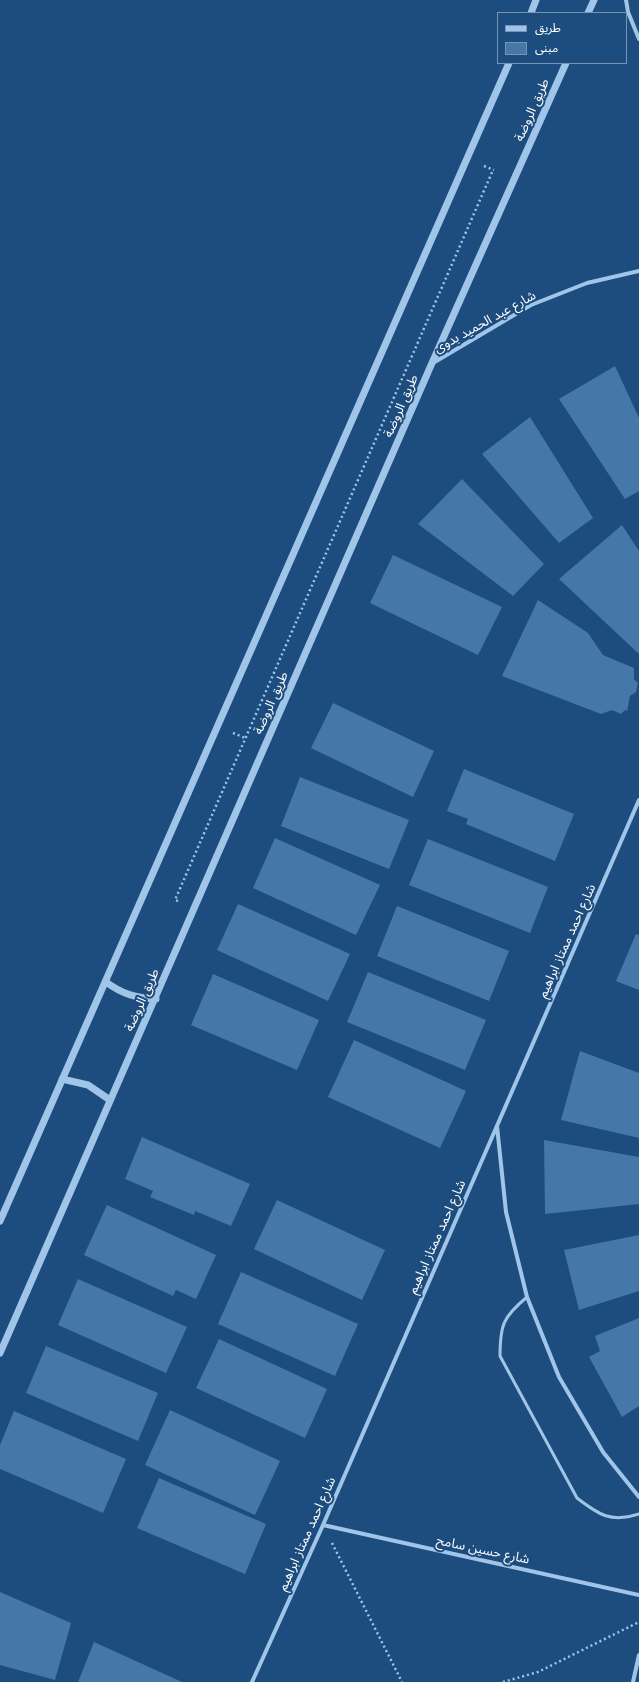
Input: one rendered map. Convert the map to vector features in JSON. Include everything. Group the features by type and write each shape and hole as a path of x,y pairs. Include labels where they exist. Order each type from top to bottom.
{"street":[{"path":"531,12 536,0"},
{"path":"588,12 594,0"},
{"path":"626,0 628,12 639,39"},
{"path":"0,1221 509,64"},
{"name":"طريق الروضة","path":"0,1353 432,363 566,64"},
{"name":"شارع عبد الحميد بدوى","path":"432,363 531,305 587,283 639,271"},
{"name":"شارع احمد ممتاز ابراهيم","path":"252,1682 323,1524 639,800"},
{"path":"106,982 117,990 129,995 142,998 156,998"},
{"path":"62,1079 88,1085 110,1100"},
{"path":"497,1125 506,1212 527,1297 559,1377 603,1452 639,1497"},
{"name":"شارع حسين سامح","path":"323,1524 639,1594"},
{"path":"633,1682 639,1655"}],"lane":[{"path":"527,1297 509,1312 500,1333 500,1356 577,1498 598,1514 624,1519 639,1514"}],"path":[{"path":"467,158 514,179"},
{"path":"194,908 175,900 494,170"},
{"path":"323,1524 402,1682"},
{"path":"503,1682 538,1672 639,1622"}],"building":[{"path":"615,366 639,418 639,491 625,499 559,399"},
{"path":"530,417 593,518 559,543 482,454"},
{"path":"462,479 544,564 513,596 418,524"},
{"path":"622,525 639,551 639,654 559,579"},
{"path":"393,555 502,607 478,655 370,603"},
{"path":"538,600 588,633 603,655 634,668 634,679 638,683 636,692 630,696 627,711 625,710 621,714 612,710 601,714 502,676"},
{"path":"333,703 434,751 413,797 311,748"},
{"path":"464,769 574,814 555,861 466,824 468,819 447,811"},
{"path":"300,777 409,820 389,869 281,826"},
{"path":"275,838 380,885 356,935 253,888"},
{"path":"428,839 548,887 530,933 409,885"},
{"path":"238,904 350,954 328,1001 217,950"},
{"path":"397,906 509,951 489,1001 377,956"},
{"path":"636,934 639,935 639,990 616,981"},
{"path":"368,972 486,1020 465,1070 347,1022"},
{"path":"213,974 319,1020 297,1070 191,1025"},
{"path":"354,1040 466,1091 440,1148 328,1097"},
{"path":"580,1051 639,1073 639,1138 561,1120"},
{"path":"142,1137 250,1184 231,1226 195,1211 194,1215 150,1197 153,1191 125,1179"},
{"path":"544,1140 639,1157 639,1204 545,1214"},
{"path":"277,1200 385,1250 362,1300 254,1249"},
{"path":"107,1205 216,1255 196,1299 176,1290 173,1296 84,1255"},
{"path":"639,1235 639,1291 579,1310 564,1250"},
{"path":"241,1272 358,1324 335,1376 218,1324"},
{"path":"78,1279 187,1327 166,1373 58,1325"},
{"path":"639,1318 639,1406 622,1417 589,1357 600,1351 595,1336"},
{"path":"219,1339 327,1389 305,1438 196,1388"},
{"path":"46,1346 158,1393 138,1441 26,1393"},
{"path":"170,1410 280,1461 255,1515 145,1465"},
{"path":"14,1411 126,1459 103,1513 0,1469 0,1445"},
{"path":"159,1478 266,1524 245,1574 137,1528"},
{"path":"0,1592 71,1623 55,1680 0,1665"},
{"path":"94,1642 182,1682 78,1682"}]}
